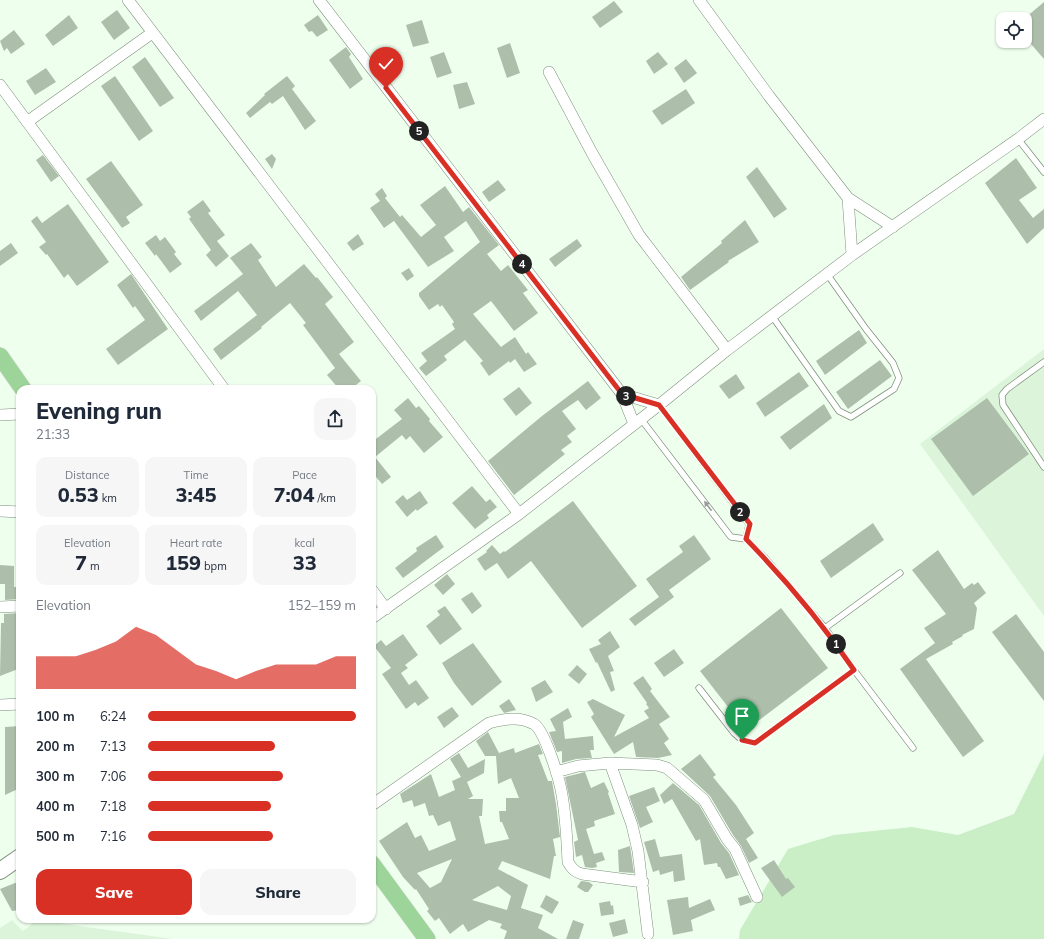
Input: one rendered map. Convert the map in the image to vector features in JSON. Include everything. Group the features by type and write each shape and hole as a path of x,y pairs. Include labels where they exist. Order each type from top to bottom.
{"main road":[{"path":"0,356 20,385"},
{"path":"0,871 16,860"},
{"path":"376,869 427,939"}],"street":[{"path":"128,0 519,514"},
{"path":"319,0 622,394 637,422"},
{"path":"699,0 769,96 848,198 893,227"},
{"path":"27,122 152,33"},
{"path":"549,72 595,159 639,235 727,350"},
{"path":"0,85 221,385"},
{"path":"376,615 519,514 727,350 852,255 1018,139 1044,119"},
{"path":"848,198 852,255"},
{"path":"622,394 659,405"},
{"path":"0,415 16,414"},
{"path":"0,511 16,512"},
{"path":"376,595 386,609"},
{"path":"0,607 16,606"},
{"path":"0,705 16,704"},
{"path":"376,802 490,723 508,718 523,720 536,725 544,736 556,772 562,794 568,862 571,868 582,874 643,882"},
{"path":"556,772 578,766 610,763 657,765 667,768 704,800 727,840 735,849 757,897"},
{"path":"610,763 632,825 643,882 648,934"}],"lane":[{"path":"1018,139 1044,172"},
{"path":"772,316 838,411 851,417 894,390 899,378 893,363 866,329 827,274"},
{"path":"1044,362 1007,389 1002,395 1002,404 1044,467"},
{"path":"659,405 750,524 746,539"},
{"path":"637,422 731,537 746,539 766,559 826,628 854,670 913,748"},
{"path":"826,628 900,573"},
{"path":"699,688 734,733 742,740 755,743 854,670"}],"shaded area":[{"path":"1044,349 1044,616 920,444"},
{"path":"1044,754 1044,939 739,939 740,930 788,849 834,835 912,827 958,835 1014,814"},
{"path":"12,920 23,931 33,923 58,923 173,939 0,939 0,928"}],"building":[{"path":"614,1 623,12 600,28 592,17"},
{"path":"1044,2 1044,59 1032,45 1032,12"},
{"path":"117,10 130,28 114,40 101,22"},
{"path":"69,15 78,28 53,46 45,35"},
{"path":"318,15 328,30 317,37 312,31 309,32 304,25"},
{"path":"422,20 429,43 413,47 406,25"},
{"path":"14,30 25,44 11,54 7,48 4,51 0,41"},
{"path":"510,43 520,73 507,78 497,48"},
{"path":"346,47 351,54 349,57 363,79 350,89 329,60"},
{"path":"444,52 452,73 437,78 430,57"},
{"path":"658,52 668,64 654,74 646,61"},
{"path":"145,57 174,98 160,107 132,67"},
{"path":"686,59 697,73 684,83 674,68"},
{"path":"46,68 56,82 35,95 26,81"},
{"path":"115,76 153,131 139,141 101,86"},
{"path":"287,76 295,86 292,89 316,121 305,130 283,96 272,104 270,102 250,118 246,113 265,95 264,94"},
{"path":"467,82 475,104 459,109 453,85"},
{"path":"686,89 695,103 662,125 652,111"},
{"path":"272,154 276,159 272,169 265,159"},
{"path":"43,155 59,176 51,182 36,160"},
{"path":"1016,158 1037,188 1019,200 1033,218 1044,209 1044,228 1027,244 985,183"},
{"path":"111,161 143,205 126,217 130,223 122,228 86,179"},
{"path":"757,167 787,209 774,218 746,177"},
{"path":"498,180 506,190 489,202 482,192"},
{"path":"445,186 463,212 469,207 499,245 487,254 501,271 508,265 528,290 523,293 538,313 514,331 491,301 473,314 501,347 515,337 526,354 528,352 537,364 524,372 515,359 510,363 509,361 489,376 480,363 483,361 465,340 444,356 447,360 426,376 419,368 427,361 421,353 455,329 452,324 454,322 442,305 440,307 438,304 429,310 419,296 419,293 480,242 466,221 444,237 454,251 428,267 394,221 398,218 384,228 370,208 380,201 375,194 382,188 387,196 385,198 400,217 402,215 421,237 436,225 420,205"},
{"path":"203,200 211,211 208,213 225,235 217,241 229,256 216,267 206,255 211,250 189,219 191,217 187,212"},
{"path":"68,204 109,262 77,286 68,274 64,278 47,254 46,255 39,247 46,242 31,221 37,216 42,223"},
{"path":"745,220 759,242 728,261 729,262 690,290 681,277 722,243 721,241"},
{"path":"358,234 364,244 353,251 347,243"},
{"path":"156,235 160,241 165,237 176,252 174,254 182,264 170,273 156,254 155,256 145,243"},
{"path":"577,239 582,246 555,267 549,259"},
{"path":"11,243 18,253 0,266 0,251"},
{"path":"251,243 262,257 258,260 276,287 304,264 333,297 325,304 354,342 339,354 361,381 356,385 336,385 327,375 335,368 303,325 306,323 290,303 261,327 262,328 221,360 213,349 257,315 238,291 201,321 194,311 243,274 230,258"},
{"path":"409,268 414,276 407,281 401,273"},
{"path":"131,274 168,329 118,365 106,349 145,320 135,306 133,308 117,285"},
{"path":"859,330 867,343 825,375 816,361"},
{"path":"880,360 892,376 848,409 836,392"},
{"path":"799,372 809,386 765,417 756,403"},
{"path":"736,374 745,388 729,399 719,386"},
{"path":"588,381 601,398 586,410 578,400 562,411 576,429 567,436 572,442 561,450 565,454 514,495 488,461 542,416"},
{"path":"519,387 532,403 516,416 503,399"},
{"path":"408,398 416,408 419,406 430,419 429,421 443,437 424,453 410,436 406,440 402,435 376,456 376,439 402,419 394,410"},
{"path":"987,398 1029,454 973,496 931,439"},
{"path":"824,404 832,418 790,450 780,437"},
{"path":"376,458 391,477 382,484 376,477"},
{"path":"472,486 486,502 490,499 497,507 487,515 489,518 475,529 452,503"},
{"path":"420,491 428,503 417,511 416,509 407,517 395,502 403,495 407,500"},
{"path":"573,501 637,586 582,628 531,561 508,579 497,563 485,571 477,559 487,552 486,551 492,545 500,554 504,551 505,552"},
{"path":"873,523 884,540 831,578 820,561"},
{"path":"436,535 444,547 403,578 395,568 417,551 416,548"},
{"path":"694,535 711,559 669,590 674,597 635,626 629,619 659,597 646,579 683,552 679,546"},
{"path":"938,550 964,589 972,583 974,585 978,582 986,593 974,603 977,608 974,629 952,642 953,644 926,659 984,741 963,757 900,669 935,643 924,628 946,614 912,570"},
{"path":"0,565 14,566 14,587 16,587 16,599 5,600 5,584 0,584"},
{"path":"447,574 455,584 443,595 434,585"},
{"path":"472,592 482,606 472,614 461,599"},
{"path":"445,606 462,629 440,645 426,626 440,615 437,611"},
{"path":"781,608 828,668 746,730 700,671"},
{"path":"16,613 16,670 0,676 1,623 4,623 4,614"},
{"path":"1016,614 1044,652 1044,701 992,632"},
{"path":"610,631 620,647 608,656 614,671 610,672 615,690 611,692 597,662 596,663 589,649 601,644 598,640"},
{"path":"403,634 418,655 405,665 408,668 401,673 409,685 416,680 429,698 418,706 415,702 406,709 382,674 391,668 376,649 376,644 381,640 386,646"},
{"path":"473,643 502,682 472,706 454,683 442,663"},
{"path":"674,649 684,663 664,677 654,663"},
{"path":"577,665 587,674 579,684 568,675"},
{"path":"643,676 652,689 650,691 670,717 659,724 669,739 664,743 672,755 658,758 636,757 633,742 614,754 591,717 594,714 587,702 593,699 625,715 614,737 649,718 644,711 649,708 646,704 647,703 633,683"},
{"path":"545,680 553,692 536,702 531,688"},
{"path":"509,699 516,710 504,713 499,706"},
{"path":"452,707 459,716 444,728 437,717"},
{"path":"568,708 572,717 563,722 565,739 593,736 594,750 590,750 592,758 576,759 562,763 562,751 557,752 549,732 556,731 550,719"},
{"path":"16,726 16,790 5,795 5,727"},
{"path":"488,732 499,753 514,748 515,753 539,744 543,754 538,755 548,781 552,781 560,837 553,839 556,856 554,856 550,879 502,861 498,869 528,885 521,908 543,915 538,928 558,939 504,939 507,931 500,928 502,924 489,920 468,932 463,924 450,934 439,918 435,921 427,911 429,909 416,889 415,890 403,877 379,841 407,822 415,838 421,835 429,851 456,840 450,821 438,826 433,815 429,816 425,803 414,807 412,800 403,803 400,794 431,774 439,797 455,790 452,781 461,777 450,759 459,753 468,768 485,759 484,773 467,782 473,796 468,799 483,799 482,816 479,816 485,844 509,839 502,822 500,822 499,811 506,811 506,798 519,798 511,778 498,784 496,756 485,756 476,741","holes":["452,859 441,882 430,888 417,873","498,886 511,896 507,910 472,900"]},
{"path":"700,754 716,775 713,777 736,805 754,833 746,839 758,858 749,863 741,846 710,796 681,769"},
{"path":"585,772 591,788 604,782 609,792 608,793 615,814 594,821 595,826 586,829 594,854 602,852 605,860 596,863 597,867 592,868 585,867 582,855 576,857 574,842 578,840 565,777"},
{"path":"673,783 699,805 721,843 729,853 739,875 726,879 717,863 704,865 700,839 696,841 672,799 664,804 660,795"},
{"path":"654,787 660,801 646,807 653,822 640,828 629,796"},
{"path":"655,839 660,857 682,854 685,880 674,882 673,871 660,875 659,870 653,872 644,842"},
{"path":"630,846 634,873 619,872 618,850"},
{"path":"774,860 786,879 788,878 795,887 782,897 761,868"},
{"path":"581,881 589,882 593,885 588,892 585,892 577,887"},
{"path":"16,883 16,910 12,911 0,889"},
{"path":"546,895 559,902 552,914 540,907"},
{"path":"748,895 752,902 740,906 738,898"},
{"path":"688,897 689,908 710,899 715,910 691,920 693,931 673,935 667,900"},
{"path":"610,901 611,906 613,905 614,914 601,916 599,903"},
{"path":"625,919 628,933 613,937 609,923"},
{"path":"573,920 584,924 579,939 566,939"}],"route":[{"path":"386,88 622,394 659,405 750,524 746,539 766,559 826,628 854,670 755,743 742,740"}]}
